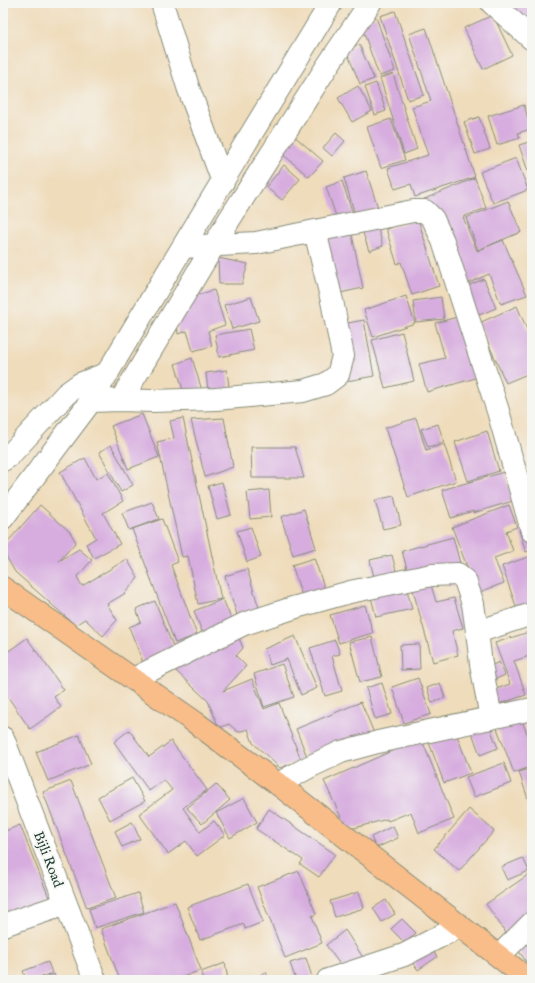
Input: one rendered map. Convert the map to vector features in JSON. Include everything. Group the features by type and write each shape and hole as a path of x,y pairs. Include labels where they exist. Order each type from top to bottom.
{"main road":[{"path":"3,588 196,723 278,784 529,980"}],"street":[{"path":"162,3 186,79 223,182"},
{"path":"3,518 91,401 182,246 223,182 331,3"},
{"path":"121,400 229,220 324,71 370,3"},
{"path":"492,3 532,39"},
{"path":"182,246 256,243 412,211 425,212 433,218 443,241 498,411 532,531"},
{"path":"91,401 216,399 303,391 326,384 338,375 343,356 332,301 315,231"},
{"path":"3,460 9,456 66,394 80,384 108,373"},
{"path":"133,679 244,624 296,607 350,592 432,575 458,574 465,580 473,604 481,664 491,718"},
{"path":"477,632 532,614"},
{"path":"278,784 309,766 341,752 378,742 532,709"},
{"name":"Bijli Road","path":"3,738 95,980"},
{"path":"3,925 66,904"},
{"path":"499,956 532,923"},
{"path":"328,980 404,955 460,926"}],"building":[{"path":"521,3 532,3 532,18 516,25 509,8"},
{"path":"395,11 424,95 408,100 380,16"},
{"path":"493,15 512,55 483,69 464,28"},
{"path":"376,17 395,71 379,76 360,22"},
{"path":"426,28 475,177 415,197 411,184 395,189 388,168 428,155 412,107 431,101 409,34"},
{"path":"359,44 374,79 360,84 346,50"},
{"path":"393,74 417,149 404,154 380,78"},
{"path":"376,83 386,111 375,115 365,87"},
{"path":"358,86 372,111 352,122 338,98"},
{"path":"524,105 531,129 518,133 520,138 497,145 488,116"},
{"path":"479,117 490,149 475,154 464,122"},
{"path":"391,119 405,160 381,168 367,127"},
{"path":"336,133 345,141 332,156 323,148"},
{"path":"292,134 323,161 309,177 278,150"},
{"path":"532,141 532,183 519,145"},
{"path":"516,158 528,190 493,203 480,172"},
{"path":"284,165 300,179 282,200 266,187"},
{"path":"366,171 379,211 356,218 344,178"},
{"path":"475,178 486,208 463,217 477,251 503,240 527,295 501,304 489,274 458,288 422,200"},
{"path":"342,181 354,217 338,222 326,187"},
{"path":"508,201 521,232 478,250 466,218"},
{"path":"418,219 439,286 412,295 401,262 397,264 386,229"},
{"path":"377,226 383,246 369,251 362,230"},
{"path":"351,230 363,288 331,295 318,238"},
{"path":"218,258 248,264 242,284 219,284"},
{"path":"484,279 496,308 472,318 460,289"},
{"path":"214,290 225,325 208,331 212,346 193,351 187,331 178,334 176,313 184,299"},
{"path":"406,296 415,323 373,337 364,310"},
{"path":"251,297 259,321 232,329 224,305"},
{"path":"441,297 444,319 416,322 413,301"},
{"path":"517,306 532,341 532,372 506,383 479,323"},
{"path":"461,316 479,377 427,392 419,364 445,358 435,323"},
{"path":"364,320 374,376 347,381 337,325"},
{"path":"249,329 254,350 219,357 215,335"},
{"path":"402,332 414,381 385,388 372,340"},
{"path":"192,358 204,397 187,402 175,364"},
{"path":"227,370 230,396 209,399 206,373"},
{"path":"142,414 159,457 128,469 111,426"},
{"path":"183,418 221,599 198,604 188,556 182,557 157,442 174,438 170,421"},
{"path":"224,418 233,467 205,477 191,420"},
{"path":"416,418 426,450 444,444 456,481 408,497 385,428"},
{"path":"438,424 444,442 428,447 421,429"},
{"path":"487,431 499,471 468,481 455,442"},
{"path":"111,445 133,485 121,492 99,452"},
{"path":"251,447 295,447 304,478 252,478"},
{"path":"85,458 96,479 108,473 123,501 103,513 120,544 94,558 86,544 96,538 60,472"},
{"path":"504,472 513,501 451,518 442,490"},
{"path":"222,482 231,515 217,519 208,486"},
{"path":"269,490 271,517 250,519 247,492"},
{"path":"394,496 401,525 383,529 375,500"},
{"path":"152,502 159,519 129,530 122,513"},
{"path":"40,505 70,532 76,542 59,561 79,549 92,560 77,577 82,586 127,559 138,578 124,594 107,604 117,620 103,636 85,619 75,625 15,572 3,551 3,547"},
{"path":"509,505 517,527 506,531 513,551 494,558 504,583 477,593 452,527"},
{"path":"304,509 316,548 293,555 281,517"},
{"path":"162,519 178,562 171,565 197,635 175,643 132,529"},
{"path":"532,526 532,550 526,552 519,530"},
{"path":"251,527 261,557 247,562 237,531"},
{"path":"453,537 465,582 448,586 443,566 427,571 436,602 454,598 463,628 452,631 458,655 433,662 402,551"},
{"path":"392,555 400,587 406,586 412,609 376,617 371,597 378,595 370,560"},
{"path":"531,556 532,604 517,609 502,566"},
{"path":"314,558 329,601 306,609 292,565"},
{"path":"247,569 259,608 237,615 225,576"},
{"path":"223,599 243,648 236,656 246,666 223,691 252,679 264,709 279,703 301,760 280,768 253,743 248,729 238,732 229,724 219,728 208,701 176,671 171,660 146,670 129,627 141,622 136,609 155,601 176,654 206,642 194,611"},
{"path":"365,605 373,633 339,643 330,615"},
{"path":"532,631 532,655 514,661 526,695 493,706 488,692 510,684 495,643"},
{"path":"295,636 317,688 301,695 287,659 270,665 264,649"},
{"path":"372,637 382,677 360,682 349,642"},
{"path":"27,638 64,690 54,697 61,707 30,729 3,690 3,655"},
{"path":"335,640 340,654 332,656 342,691 325,696 310,648"},
{"path":"419,644 420,669 401,670 400,645"},
{"path":"499,662 505,675 492,681 486,668"},
{"path":"282,664 294,697 264,707 254,674"},
{"path":"418,678 431,714 404,723 392,687"},
{"path":"382,683 392,714 375,719 366,688"},
{"path":"440,683 445,698 432,703 427,688"},
{"path":"361,702 376,738 310,764 296,729"},
{"path":"519,714 532,745 532,766 514,773 495,723"},
{"path":"488,723 498,748 480,755 471,730"},
{"path":"129,730 149,757 171,741 207,790 183,808 200,832 214,821 225,835 197,856 186,841 168,854 139,814 172,790 164,780 149,791 114,742"},
{"path":"455,730 471,773 444,783 428,740"},
{"path":"79,735 91,764 48,781 36,752"},
{"path":"421,738 454,819 419,833 411,812 388,821 387,819 347,830 324,781"},
{"path":"504,763 511,783 474,797 466,777"},
{"path":"532,768 532,811 519,772"},
{"path":"132,778 145,801 110,820 98,797"},
{"path":"71,781 116,898 87,908 43,792"},
{"path":"216,784 230,800 202,824 187,808"},
{"path":"244,798 257,822 230,838 216,813"},
{"path":"269,809 335,854 319,877 300,864 303,860 256,829"},
{"path":"469,809 494,831 459,871 434,849"},
{"path":"132,822 140,839 122,847 115,831"},
{"path":"20,825 50,900 3,920 3,882 6,881 3,874 3,853 8,851 3,838 3,832"},
{"path":"393,826 398,838 376,848 371,837"},
{"path":"523,858 529,871 507,880 501,867"},
{"path":"299,871 316,914 312,916 322,943 285,958 257,887"},
{"path":"532,872 532,970 486,904"},
{"path":"248,884 263,922 245,929 244,924 200,940 187,907"},
{"path":"359,892 364,908 335,917 330,901"},
{"path":"138,893 144,912 95,928 89,909"},
{"path":"386,900 395,914 382,922 373,908"},
{"path":"175,902 201,970 175,980 120,980 101,929"},
{"path":"402,919 416,933 405,943 391,929"},
{"path":"345,930 366,962 346,973 326,945"},
{"path":"429,945 437,957 418,970 410,958"},
{"path":"306,958 313,980 296,980 290,963"},
{"path":"48,962 52,973 32,980 26,980 23,971"},
{"path":"225,963 228,980 203,980 201,972"},
{"path":"266,972 269,980 251,980"},
{"path":"54,974 56,980 37,980"}]}
